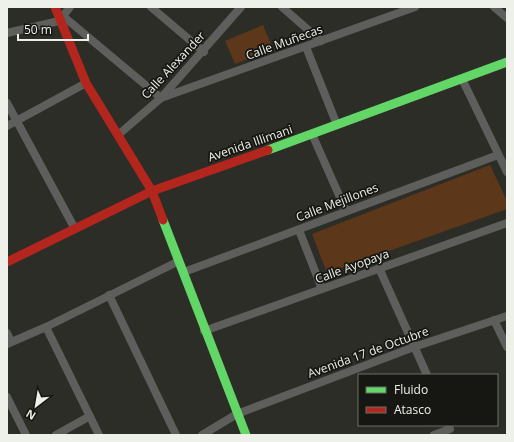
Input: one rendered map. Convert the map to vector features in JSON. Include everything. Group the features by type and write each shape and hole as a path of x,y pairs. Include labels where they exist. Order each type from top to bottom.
{"street":[{"path":"55,7 61,18 86,83 152,190 180,261 204,331 246,435"},
{"path":"7,33 61,18 70,7"},
{"path":"151,7 204,52"},
{"name":"Calle Alexander","path":"118,135 161,98 204,52 241,7"},
{"path":"282,7 322,41"},
{"path":"392,7 398,13"},
{"name":"Calle Muñecas","path":"161,98 415,7"},
{"path":"494,7 507,18"},
{"path":"61,18 161,98"},
{"path":"306,47 337,125"},
{"name":"Avenida Illimani","path":"8,259 76,229 152,190 337,125 507,62"},
{"path":"462,79 507,172"},
{"path":"7,126 86,83"},
{"path":"7,103 76,229"},
{"path":"312,134 346,211"},
{"name":"Calle Mejillones","path":"184,272 498,155"},
{"name":"Calle Ayopaya","path":"204,331 507,223"},
{"path":"299,230 322,289"},
{"path":"7,333 9,343 46,327 180,261"},
{"path":"379,268 427,374"},
{"path":"109,295 176,435"},
{"name":"Avenida 17 de Octubre","path":"202,435 237,414 414,347 507,316"},
{"path":"494,320 507,347"},
{"path":"46,327 100,435"},
{"path":"7,397 26,435"},
{"path":"56,435 90,416"},
{"path":"434,435 451,430"}],"shaded area":[{"path":"263,25 273,49 235,64 225,41"},
{"path":"490,165 507,201 507,209 327,273 312,234"}],"traffic: fast":[{"path":"268,150 507,62"},
{"path":"163,220 246,435"}],"traffic: jam":[{"path":"55,7 86,83 152,191 163,220"},
{"path":"7,262 152,191 268,150"}]}
